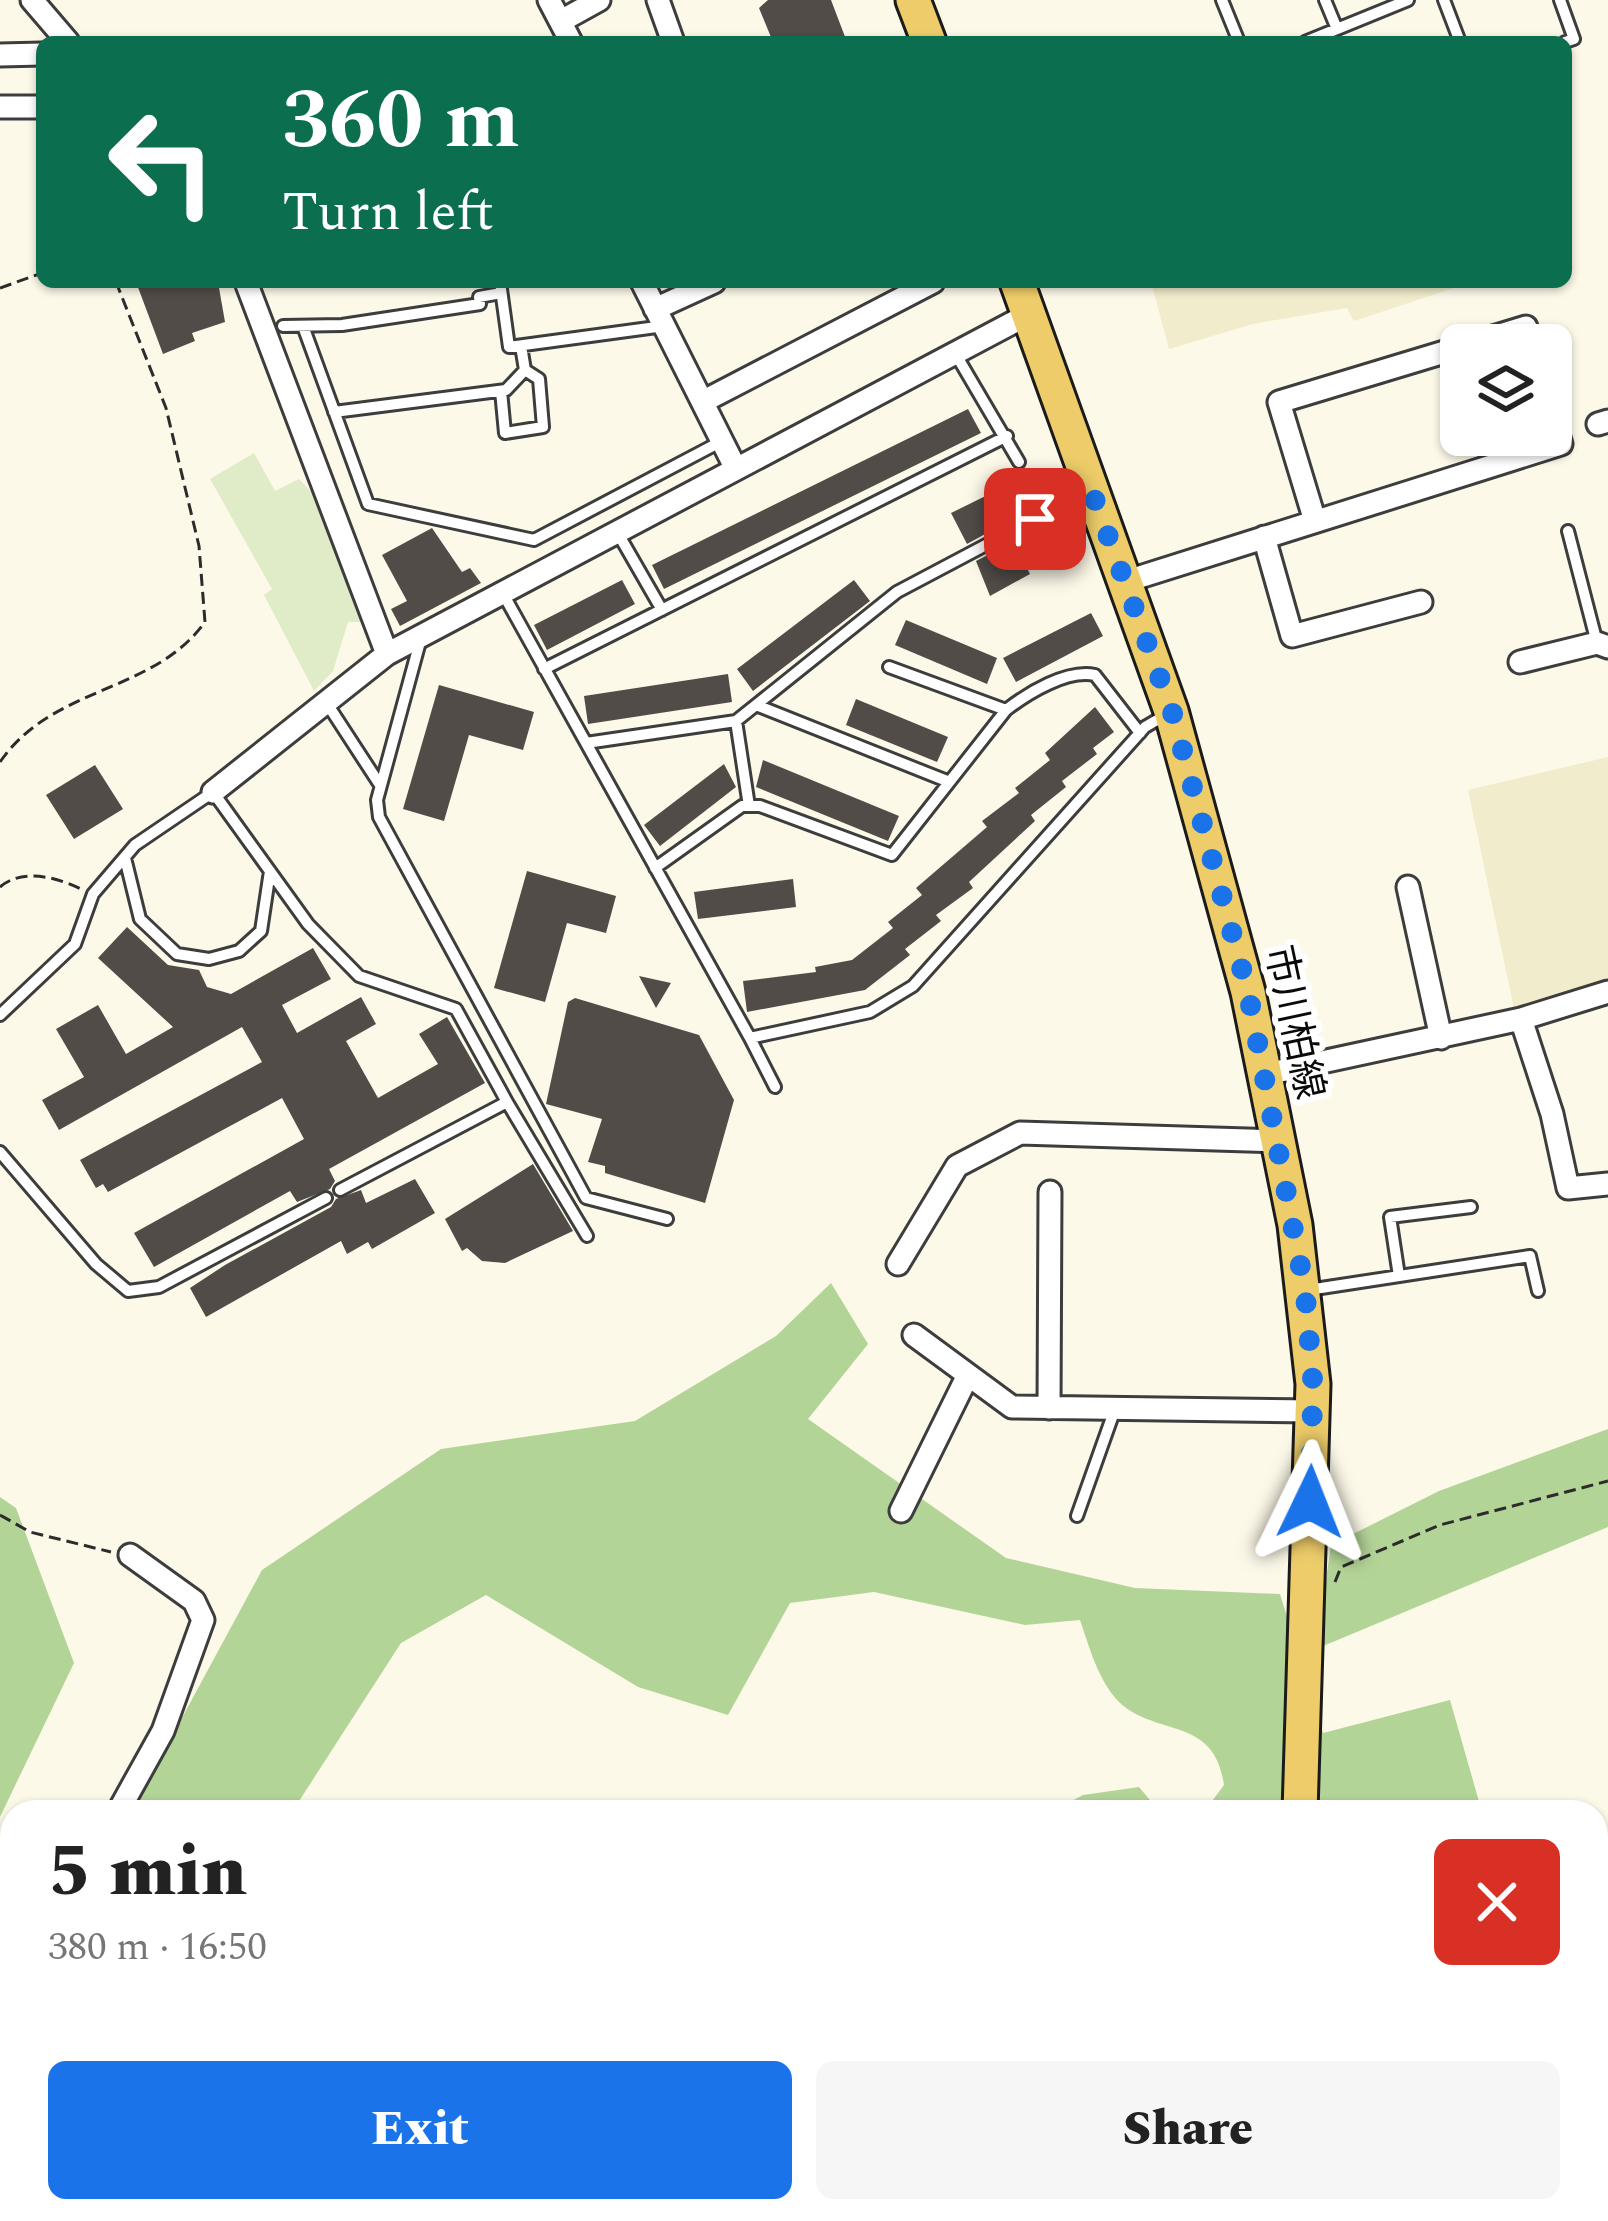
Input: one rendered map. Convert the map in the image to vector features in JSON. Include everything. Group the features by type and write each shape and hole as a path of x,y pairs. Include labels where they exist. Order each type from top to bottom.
{"main road":[{"path":"913,0 927,36"},
{"name":"市川柏線","path":"1019,288 1172,711 1266,1074 1305,1290 1313,1411 1300,1800"}],"street":[{"path":"32,0 63,36"},
{"path":"549,0 568,36"},
{"path":"561,21 599,0"},
{"path":"658,0 671,36"},
{"path":"0,55 36,54"},
{"path":"0,107 36,106"},
{"path":"248,288 387,654"},
{"path":"645,288 735,467"},
{"path":"660,318 705,288"},
{"path":"704,401 922,288"},
{"path":"213,792 387,654 1028,315"},
{"path":"1315,521 1279,402 1440,353"},
{"path":"1127,580 1523,456"},
{"path":"1264,537 1292,636 1420,602"},
{"path":"1520,662 1602,645"},
{"path":"1408,887 1441,1038"},
{"path":"1266,1074 1441,1038 1608,992"},
{"path":"1520,1019 1552,1114 1568,1188 1608,1184"},
{"path":"898,1264 957,1166 1020,1133 1278,1141"},
{"path":"1049,1408 1051,1192"},
{"path":"914,1334 1012,1407 1313,1411"},
{"path":"901,1511 968,1375"},
{"path":"125,1800 163,1731 203,1620 194,1601 130,1555"}],"lane":[{"path":"1222,0 1237,36"},
{"path":"1325,0 1337,29"},
{"path":"1320,36 1408,0"},
{"path":"1444,0 1458,36"},
{"path":"1560,0 1572,39"},
{"path":"283,326 480,304 478,297 499,288"},
{"path":"501,288 509,347 660,318"},
{"path":"303,326 368,503 534,540 722,441"},
{"path":"501,391 505,434 543,428 539,379 525,370 521,346"},
{"path":"955,353 1019,462"},
{"path":"334,412 501,391 525,370"},
{"path":"544,669 1007,436"},
{"path":"586,743 736,721 897,592 1091,489"},
{"path":"616,530 662,610"},
{"path":"1568,531 1602,645"},
{"path":"501,590 775,1087"},
{"path":"422,635 381,786 379,818 586,1198 667,1219"},
{"path":"890,667 1006,710"},
{"path":"749,806 892,855 1006,710 1026,694 1083,672 1095,675 1141,733"},
{"path":"326,702 381,786"},
{"path":"756,705 947,781"},
{"path":"750,1038 871,1012 913,986 1141,733 1172,711"},
{"path":"736,721 749,806"},
{"path":"0,1015 75,944 94,894 124,858 213,792 308,924 359,976 456,1009 587,1236"},
{"path":"655,868 749,806"},
{"path":"124,858 140,919 177,954 209,958 238,951 261,931 270,871"},
{"path":"340,1190 507,1102"},
{"path":"0,1152 96,1264 128,1291 159,1287 326,1198"},
{"path":"1399,1276 1390,1217 1471,1207"},
{"path":"1305,1290 1531,1256 1538,1291"},
{"path":"1076,1516 1115,1409"}],"path":[{"path":"0,288 36,275"},
{"path":"0,762 34,721 165,661 190,643 206,622 199,546 166,408 118,288"},
{"path":"0,887 18,876 60,879 94,894"},
{"path":"1333,1587 1341,1567 1440,1525 1608,1480"},
{"path":"0,1516 30,1532 130,1555"}],"shaded area":[{"path":"1153,288 1454,288 1354,321 1347,308 1253,324 1169,349"},
{"path":"1608,757 1608,983 1514,1009 1468,790"}],"green space":[{"path":"254,453 275,491 299,479 335,517 364,622 348,622 333,671 314,691 264,595 272,589 210,479"},
{"path":"831,1283 868,1344 808,1419 1006,1558 1135,1588 1280,1594 1323,1733 1450,1700 1479,1800 1213,1800 1224,1785 1211,1750 1188,1733 1144,1718 1119,1702 1098,1669 1080,1620 1025,1625 874,1592 790,1603 728,1715 638,1687 486,1595 401,1643 300,1800 137,1800 262,1570 441,1449 635,1421 776,1336"},
{"path":"1608,1429 1608,1527 1316,1649 1331,1545 1439,1491"},
{"path":"0,1497 16,1508 74,1663 8,1800 0,1800"},
{"path":"1139,1787 1150,1800 1074,1800"}],"building":[{"path":"768,0 831,0 845,36 771,36 759,8"},
{"path":"138,288 219,288 225,322 192,333 195,341 163,354"},
{"path":"968,409 981,433 664,589 652,565"},
{"path":"1014,482 1021,495 990,511 998,527 967,544 951,513"},
{"path":"432,528 462,572 470,568 481,583 400,626 391,609 407,601 382,555"},
{"path":"1007,545 1011,551 1017,548 1030,574 990,596 976,561"},
{"path":"622,580 635,604 547,650 534,625"},
{"path":"854,580 870,601 753,691 737,669"},
{"path":"1091,613 1103,636 1016,682 1003,658"},
{"path":"906,620 997,658 987,684 895,645"},
{"path":"728,674 732,702 588,724 584,696"},
{"path":"439,685 534,712 523,750 469,735 444,821 403,809"},
{"path":"856,699 948,737 937,762 846,725"},
{"path":"1095,707 1114,732 1093,748 1097,754 1062,781 1066,787 1031,815 1035,821 969,882 973,888 936,915 941,921 905,949 910,955 865,990 747,1012 743,981 816,972 815,967 852,960 893,928 888,922 922,895 916,888 987,827 982,821 1019,793 1015,788 1050,760 1045,753"},
{"path":"763,760 899,816 888,841 756,787"},
{"path":"724,764 736,787 660,846 644,825"},
{"path":"95,765 123,809 74,839 46,795"},
{"path":"527,871 616,896 606,933 567,923 545,1002 494,988"},
{"path":"793,879 796,907 698,919 694,892"},
{"path":"127,927 168,965 199,970 207,987 231,994 313,948 331,979 282,1005 297,1033 361,997 376,1024 346,1041 378,1098 438,1064 419,1034 447,1017 485,1083 329,1169 335,1181 330,1189 297,1202 290,1191 154,1267 134,1233 304,1139 282,1098 108,1192 103,1184 96,1188 80,1160 262,1062 242,1027 59,1130 42,1100 84,1077 56,1029 98,1005 126,1054 173,1027 98,958"},
{"path":"639,976 671,983 656,1008"},
{"path":"575,998 699,1035 734,1100 705,1203 605,1173 605,1166 588,1162 602,1119 546,1104 568,1002"},
{"path":"533,1164 573,1231 505,1263 482,1261 467,1248 462,1251 445,1219"},
{"path":"415,1179 435,1213 372,1249 368,1242 347,1254 341,1241 206,1317 190,1288 331,1207 336,1199 361,1190 366,1203"}],"route":[{"path":"1035,519 1091,489 1172,711 1248,992 1294,1225 1313,1384 1310,1502"}]}
